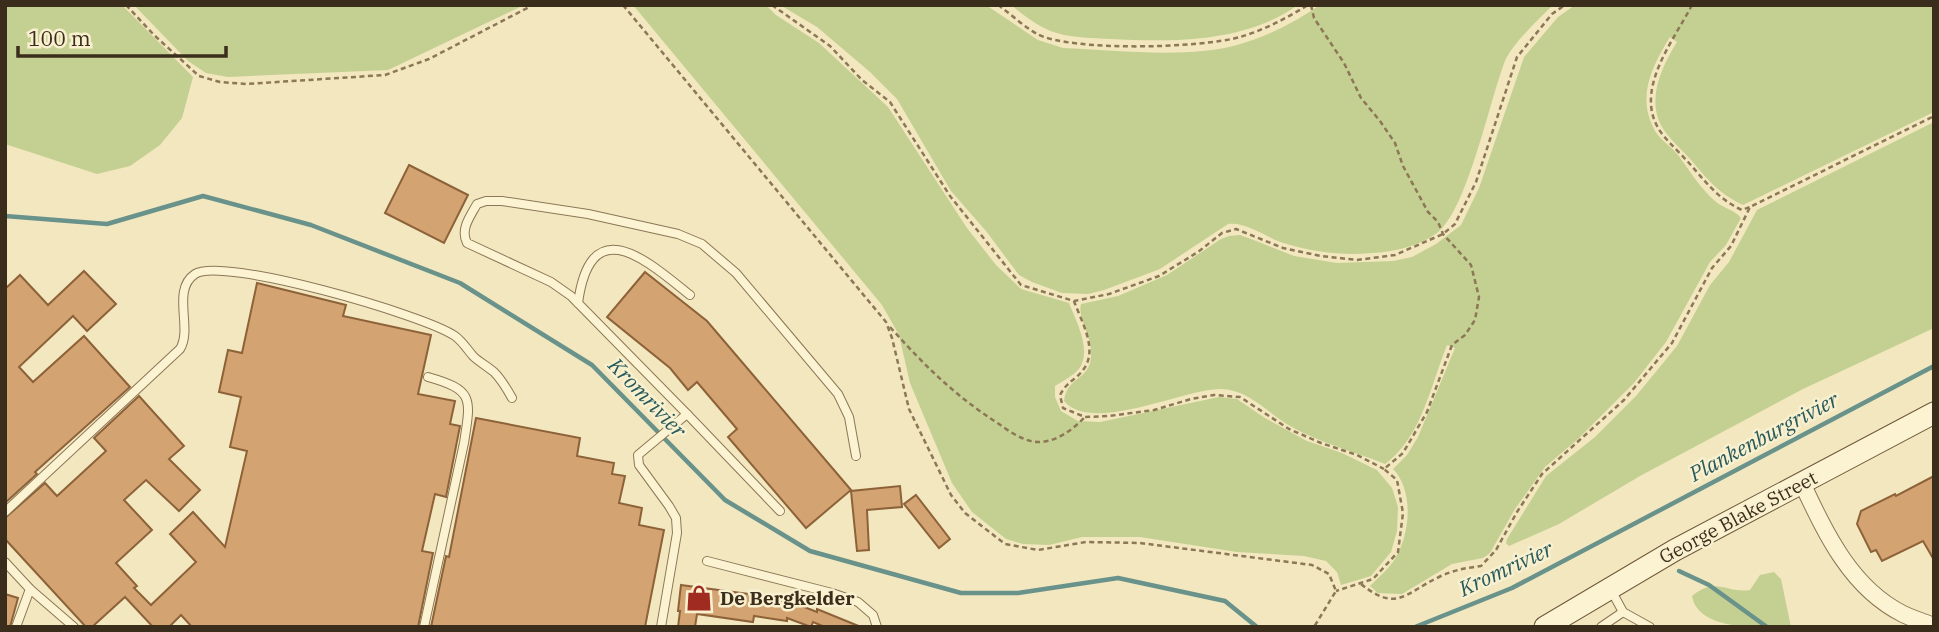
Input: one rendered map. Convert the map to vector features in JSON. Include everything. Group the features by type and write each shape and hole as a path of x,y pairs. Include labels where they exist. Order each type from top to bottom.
{"street":[{"name":"George Blake Street","path":"1545,627 1610,587 1934,414"},
{"path":"1802,483 1844,563 1874,596 1903,614 1934,626"}],"lane":[{"path":"780,511 578,303 551,282 467,243 465,228 477,205 486,201 502,201 588,214 678,234 702,244 736,273 838,394 849,417 856,456"},
{"path":"578,303 585,271 592,261 610,251 620,250 645,259 690,295"},
{"path":"5,512 180,349 186,338 186,284 190,278 204,270 293,284 382,305 433,325 456,336 477,360 496,375 512,398"},
{"path":"424,627 468,416 468,402 460,388 428,377"},
{"path":"661,627 677,533 676,518 639,465 638,455 687,414"},
{"path":"707,561 858,602 873,615 877,627"},
{"path":"5,562 30,589 74,627"},
{"path":"1610,587 1623,612 1650,627"},
{"path":"16,627 30,589"},
{"path":"1601,627 1623,612"}],"path":[{"path":"126,5 199,76 220,82 246,84 386,75 429,59 533,5"},
{"path":"623,5 886,322 942,383 967,403 1025,439 1036,442 1065,435 1085,417"},
{"path":"772,5 830,46 862,80 890,102 950,196 1021,285 1074,301 1109,294 1159,276 1198,253 1222,233 1236,229 1283,248 1357,260 1395,256 1443,234 1455,224 1476,182 1517,57 1552,14 1565,5"},
{"path":"998,5 1037,34 1050,38 1070,43 1145,47 1239,37 1281,21 1310,5 1314,18 1344,63 1361,98 1395,144 1403,166 1428,212 1438,222 1443,234 1471,265 1479,298 1475,320 1465,335 1452,345 1427,412 1403,453 1384,469"},
{"path":"1692,5 1665,52 1653,81 1653,116 1662,135 1712,190 1731,205 1742,210 1751,207 1934,116"},
{"path":"1361,584 1380,596 1402,599 1455,570 1481,566 1496,550 1542,474 1624,400 1672,343 1712,268 1731,246 1751,207"},
{"path":"1074,301 1087,336 1089,356 1083,371 1066,382 1060,394 1063,408 1085,417 1154,411 1214,395 1240,397 1289,429 1357,454 1384,469 1397,480 1403,513 1398,552 1373,579 1336,591 1314,627"},
{"path":"886,322 909,409 951,495 965,513 1005,544 1038,550 1086,542 1140,543 1297,562 1322,569 1329,574 1336,591"}],"green space":[{"path":"5,5 122,5 193,77 182,118 160,145 130,166 97,174 5,144"},
{"path":"134,5 524,5 388,70 228,77 206,73 188,61"},
{"path":"633,5 766,5 776,15 819,43 888,107 967,228 996,265 1021,289 1069,303 1080,329 1084,358 1075,373 1055,386 1055,397 1061,411 1078,421 1100,422 1219,397 1237,399 1307,441 1342,453 1377,470 1392,488 1398,507 1397,531 1391,552 1371,576 1341,585 1337,572 1326,561 1304,556 1237,552 1140,537 1082,537 1049,545 1023,544 1006,539 972,512 952,483 910,383 899,335 882,305"},
{"path":"780,5 986,5 1038,40 1063,48 1174,53 1217,49 1248,42 1280,28 1320,5 1553,5 1520,39 1505,61 1468,179 1448,221 1430,238 1406,248 1340,254 1297,247 1251,228 1228,224 1160,269 1088,294 1062,293 1019,275 951,191 897,99 817,27"},
{"path":"1011,5 1298,5 1255,27 1231,33 1183,40 1158,40 1063,35 1038,25"},
{"path":"1575,5 1934,5 1934,112 1743,205 1714,186 1672,140 1657,116 1655,105 1658,83 1677,42 1670,37 1649,80 1648,115 1658,135 1678,155 1710,196 1741,218 1726,245 1710,262 1666,342 1634,383 1578,439 1545,467 1515,509 1490,553 1483,558 1452,564 1402,594 1378,593 1370,586 1393,562 1403,540 1408,515 1407,502 1405,490 1393,469 1407,455 1418,437 1455,348 1447,345 1424,410 1408,440 1385,464 1301,432 1257,402 1230,390 1203,391 1115,412 1077,410 1064,401 1069,387 1086,370 1091,357 1081,304 1118,296 1167,275 1221,239 1240,235 1294,256 1337,263 1393,261 1412,257 1436,244 1461,225 1479,188 1524,57 1558,17"},
{"path":"1934,122 1934,328 1803,389 1640,476 1559,524 1509,546 1506,543 1546,476 1595,437 1636,396 1677,346 1710,285 1729,262 1757,210"},
{"path":"1774,572 1781,579 1791,627 1749,627 1718,622 1697,608 1692,596 1715,586 1750,590 1760,575"}],"building":[{"path":"409,165 468,195 444,243 385,213"},
{"path":"84,271 116,304 87,331 73,316 19,367 33,382 84,336 130,387 35,472 37,474 5,503 5,289 20,275 48,305"},
{"path":"645,272 707,321 851,490 806,528 728,437 737,429 697,382 688,390 670,368 607,317"},
{"path":"257,283 346,305 343,316 431,335 418,394 455,401 450,424 460,426 446,497 435,494 422,551 433,553 418,627 192,627 181,615 169,627 153,627 125,597 92,627 86,627 5,539 5,518 45,483 57,496 106,451 94,438 139,396 184,446 169,459 200,490 179,511 146,480 124,500 152,530 116,563 137,586 134,588 151,605 196,562 170,534 193,512 225,547 247,451 230,447 241,397 219,392 228,350 242,353"},
{"path":"476,418 580,438 577,456 614,463 612,474 625,476 619,503 642,508 639,525 664,530 645,627 431,627 446,556 449,557"},
{"path":"1934,476 1934,560 1923,541 1882,561 1876,550 1871,552 1857,524 1861,511"},
{"path":"900,486 902,507 867,510 869,550 857,551 851,491"},
{"path":"916,495 950,539 939,548 904,504"},
{"path":"681,585 779,598 779,601 794,603 817,612 817,609 861,627 825,627 813,622 811,627 787,618 787,621 754,616 753,622 697,614 695,627 678,627"},
{"path":"5,594 18,598 10,627 5,627"}],"waterway":[{"name":"Kromrivier","path":"5,216 107,224 203,196 311,225 460,283 592,365 725,500 810,551 961,593 1018,593 1118,578 1225,601 1257,627"},
{"name":"Plankenburgrivier","path":"1415,627 1512,588 1934,366"},
{"name":"Kromrivier","path":"1679,571 1709,585 1767,627"}],"place":[{"name":"De Bergkelder","path":"699,598"}]}
